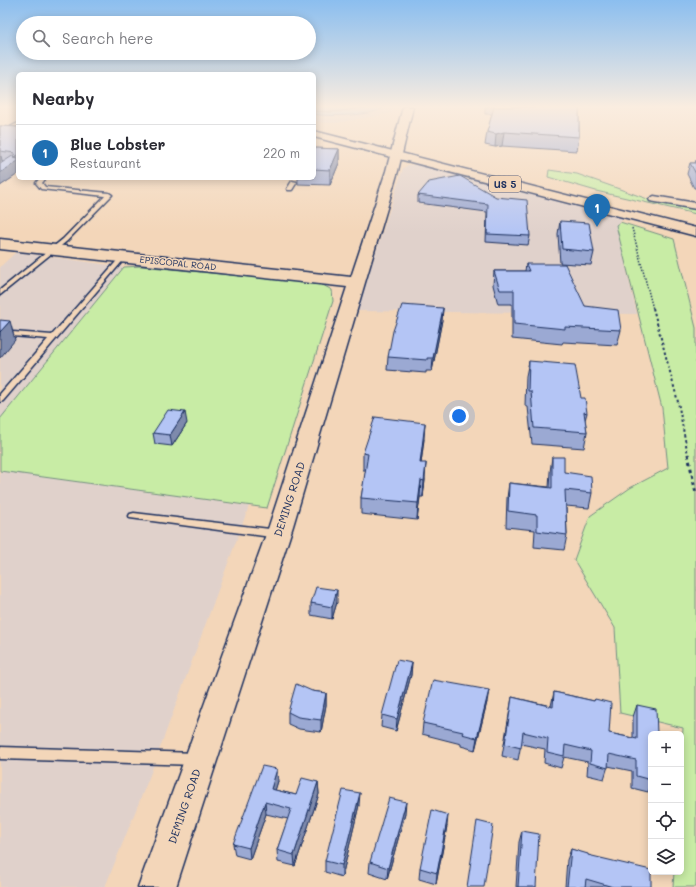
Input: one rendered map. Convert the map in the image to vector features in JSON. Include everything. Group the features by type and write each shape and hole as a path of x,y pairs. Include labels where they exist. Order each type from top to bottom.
{"main road":[{"name":"US 5","path":"384,148 696,222"},
{"name":"US 5","path":"389,148 696,232"},
{"name":"DEMING ROAD","path":"157,887 278,534 397,151"},
{"name":"EPISCOPAL ROAD","path":"0,244 356,283"}],"street":[{"path":"654,199 696,206"}],"lane":[{"path":"0,293 65,240 109,195 43,188 39,183 41,180"},
{"path":"290,189 295,180"},
{"path":"0,399 122,257"},
{"path":"0,333 54,337"},
{"path":"134,516 278,534"},
{"path":"0,753 201,759"}],"path":[{"path":"631,225 671,372 686,434 696,494"}],"shaded area":[{"path":"408,165 419,165 623,218 616,225 637,314 357,311 403,168"},
{"path":"16,252 124,267 0,419 0,267"},
{"path":"0,471 249,506 150,775 105,887 0,887"}],"green space":[{"path":"549,170 577,174 659,203 696,208 696,214 596,191 548,177"},
{"path":"620,222 674,239 696,328 696,887 673,887 674,875 684,875 683,728 620,713 615,628 574,560 590,516 630,488 668,468 662,408 616,225"},
{"path":"141,266 321,284 332,290 333,301 267,508 0,471 0,419 124,267"}],"building":[{"path":"0,148 16,148 16,156 13,158 16,159 16,162 0,173 0,164 15,153 0,151"},
{"path":"316,148 339,149 330,170 316,169"},
{"path":"690,163 696,163 696,174"},
{"path":"460,176 496,197 527,200 530,236 487,234 488,204 418,195 429,182"},
{"path":"560,221 589,223 594,252 562,249"},
{"path":"526,264 565,264 585,306 618,310 621,330 565,327 565,329 514,324 514,290 500,290 494,271 529,271"},
{"path":"402,305 443,308 433,358 427,358 427,360 388,357 393,331"},
{"path":"0,320 10,321 0,332"},
{"path":"529,361 575,365 581,398 585,398 587,413 584,412 587,432 534,428 531,391 528,391"},
{"path":"168,410 185,412 170,435 153,433"},
{"path":"375,417 425,423 420,463 426,463 424,481 421,480 418,503 361,498 368,454 363,453"},
{"path":"552,457 564,457 564,472 591,476 592,493 565,490 567,535 537,531 537,515 508,511 509,483 552,488"},
{"path":"316,587 337,590 332,607 311,603"},
{"path":"397,660 412,663 397,719 382,715"},
{"path":"433,680 489,690 477,738 462,734 463,732 423,723"},
{"path":"296,684 312,691 326,693 321,720 298,717 288,712"},
{"path":"554,692 594,701 595,699 611,703 609,733 637,739 637,705 656,709 657,731 648,731 648,779 636,776 636,760 609,754 608,768 590,763 591,751 565,745 564,756 547,752 548,738 523,732 521,748 505,744 512,697 553,707"},
{"path":"262,766 277,769 271,789 296,795 302,778 318,782 294,855 277,850 291,809 265,802 249,848 233,844"},
{"path":"343,790 360,793 342,865 325,861"},
{"path":"389,798 406,802 388,868 370,862"},
{"path":"432,810 448,815 437,873 420,868"},
{"path":"477,821 493,825 484,887 467,887"},
{"path":"522,831 539,834 536,887 518,887"},
{"path":"571,849 588,855 648,869 648,875 651,875 651,887 613,887 586,879 585,887 567,887"}],"place":[{"name":"Blue Lobster","path":"597,227"}]}
